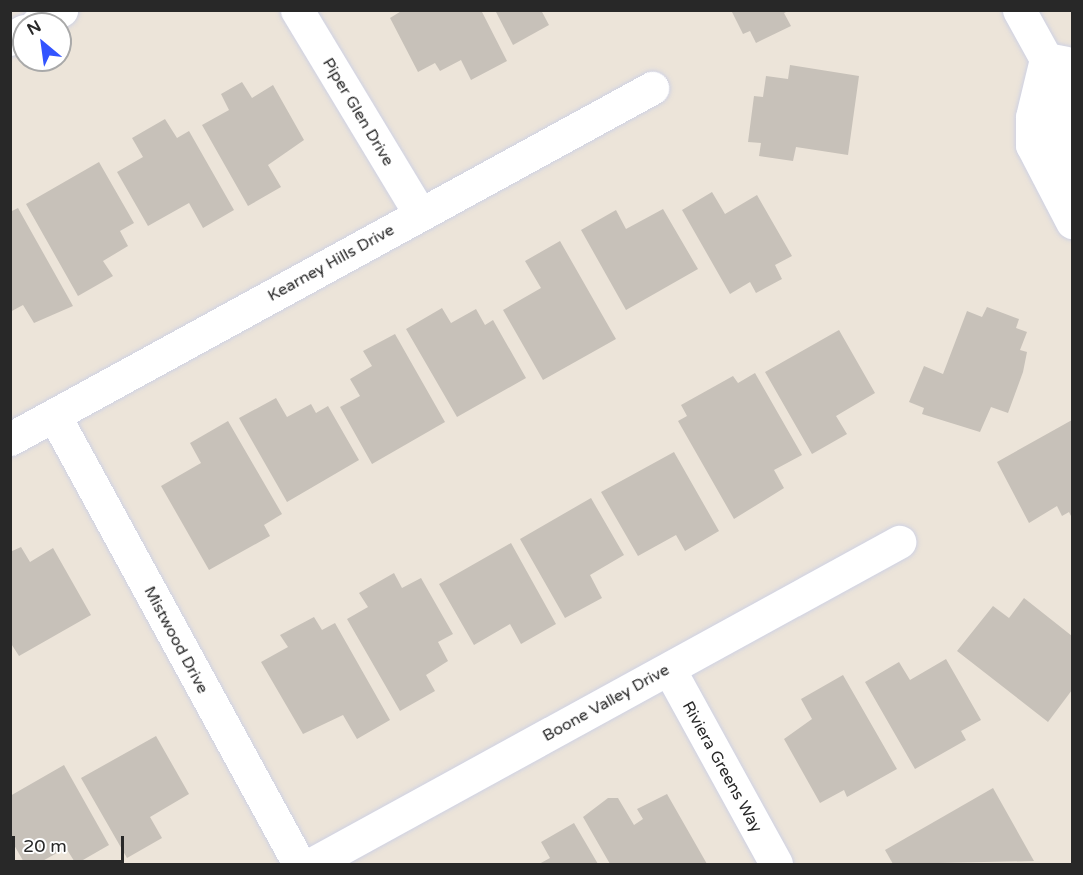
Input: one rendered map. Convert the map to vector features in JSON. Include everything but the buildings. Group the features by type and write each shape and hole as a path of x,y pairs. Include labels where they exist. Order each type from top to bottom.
{"street":[{"name":"Piper Glen Drive","path":"297,10 420,214"},
{"path":"1019,10 1059,62 1032,117 1032,145 1072,222"},
{"path":"1072,86 1060,132 1072,178"},
{"name":"Kearney Hills Drive","path":"10,439 652,88"},
{"name":"Mistwood Drive","path":"54,416 299,864"},
{"name":"Boone Valley Drive","path":"312,864 899,542"},
{"name":"Riviera Greens Way","path":"669,669 776,864"}]}
